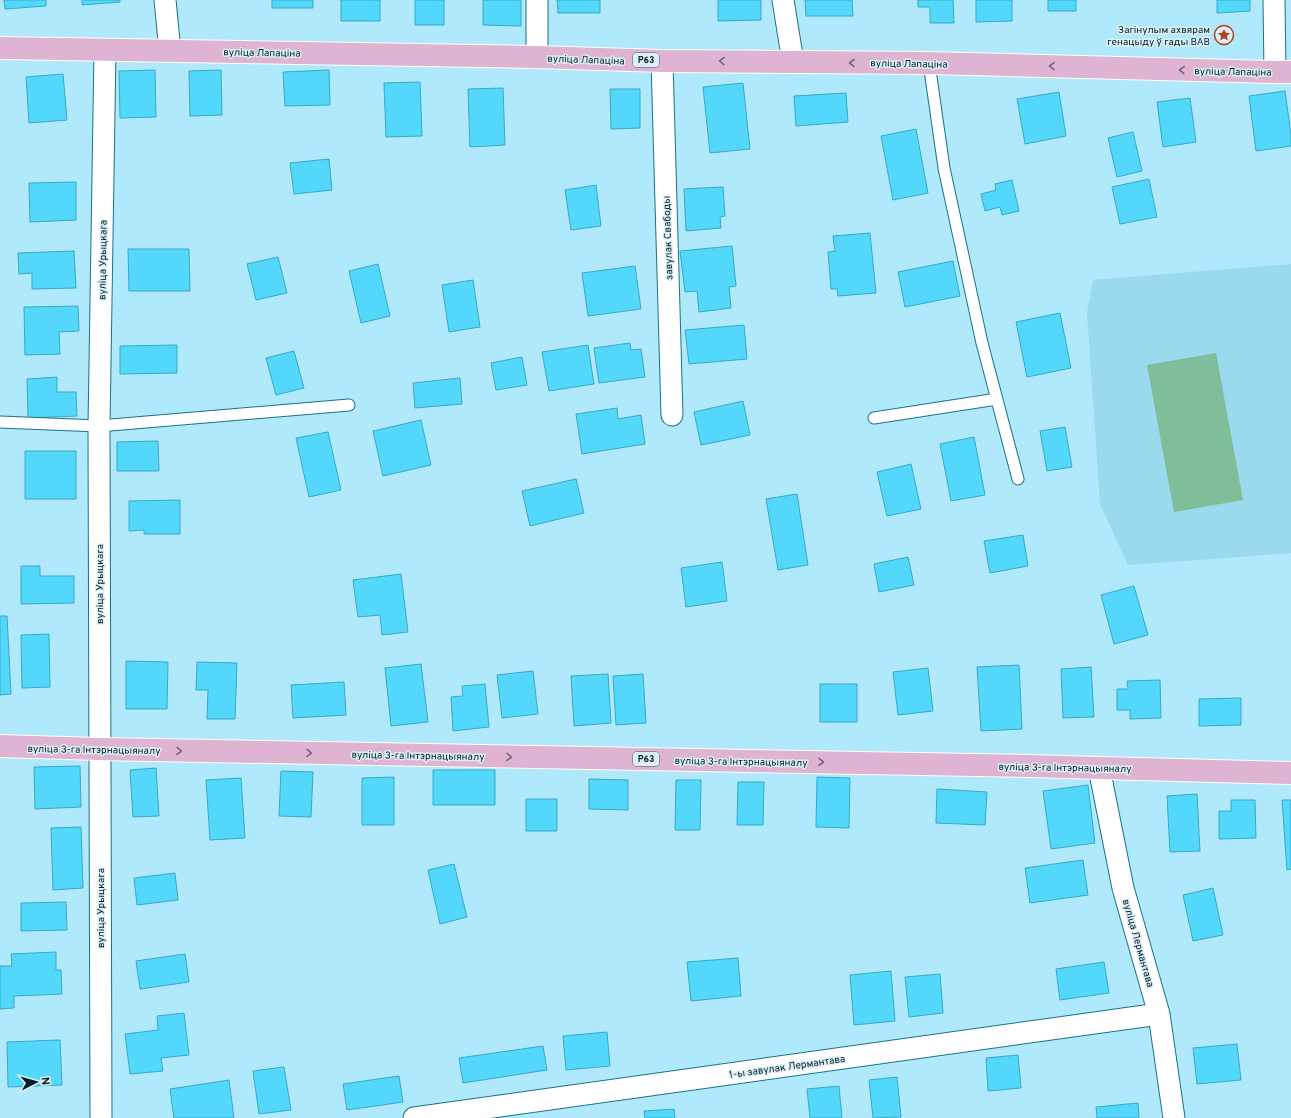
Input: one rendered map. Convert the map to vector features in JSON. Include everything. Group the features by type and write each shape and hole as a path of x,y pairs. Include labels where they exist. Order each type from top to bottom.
{"main road":[{"name":"вуліца Лапаціна","path":"0,48 537,57 662,61 929,63 1283,72"},
{"name":"вуліца 3-га Інтэрнацыяналу","path":"0,746 1291,773"}],"street":[{"path":"165,0 170,51"},
{"path":"537,0 537,57"},
{"path":"783,0 793,62"},
{"path":"1274,0 1283,72"},
{"name":"вуліца Урыцкага","path":"101,1118 99,426 105,50"},
{"name":"завулак Свабоды","path":"662,61 672,416"},
{"name":"вуліца Лермантава","path":"1099,768 1123,888 1159,1014 1174,1118"},
{"name":"1-ы завулак Лермантава","path":"414,1118 1159,1014"}],"lane":[{"path":"929,63 944,168 982,343 1018,479"},
{"path":"874,418 997,399"},
{"path":"0,422 99,426 349,405"}],"shaded area":[{"path":"1291,264 1291,553 1128,565 1100,504 1087,313 1093,280"}],"green space":[{"path":"1216,353 1243,500 1174,512 1147,365"}],"building":[{"path":"4,0 46,0 46,6 5,9"},
{"path":"82,0 120,0 120,2 82,5"},
{"path":"272,0 313,0 313,8 272,8"},
{"path":"341,0 380,0 380,21 341,21"},
{"path":"415,0 444,0 444,25 415,25"},
{"path":"483,0 521,0 521,26 483,25"},
{"path":"557,0 600,0 600,13 558,13"},
{"path":"718,0 761,0 761,20 718,21"},
{"path":"805,0 852,0 853,16 806,16"},
{"path":"918,0 953,0 954,23 930,23 930,7 918,7"},
{"path":"976,0 1012,0 1012,21 976,22"},
{"path":"1048,0 1076,0 1076,11 1048,11"},
{"path":"1217,0 1250,0 1250,11 1217,13"},
{"path":"155,70 156,117 120,118 119,71"},
{"path":"221,70 222,115 190,116 189,71"},
{"path":"329,70 330,105 285,106 283,72"},
{"path":"63,74 67,120 29,123 26,77"},
{"path":"420,82 422,136 386,137 384,83"},
{"path":"743,83 750,149 710,153 703,87"},
{"path":"503,88 505,145 470,147 468,89"},
{"path":"610,89 640,89 640,128 611,129"},
{"path":"1285,91 1291,146 1256,151 1249,96"},
{"path":"1059,92 1066,136 1025,144 1017,99"},
{"path":"846,93 848,122 796,126 794,96"},
{"path":"1190,98 1196,142 1163,147 1157,102"},
{"path":"916,129 928,193 893,200 881,136"},
{"path":"1133,132 1142,171 1117,177 1108,138"},
{"path":"329,159 332,190 294,194 290,163"},
{"path":"1149,179 1157,217 1120,224 1112,187"},
{"path":"1012,180 1019,211 1002,215 1000,207 985,211 981,194 996,190 995,184"},
{"path":"76,182 76,220 30,222 29,183"},
{"path":"596,185 601,226 571,230 565,190"},
{"path":"723,187 725,216 720,217 721,228 686,231 684,189"},
{"path":"870,233 876,293 838,296 837,289 831,289 828,252 835,251 833,236"},
{"path":"732,246 736,286 729,287 731,308 699,312 697,291 685,292 680,251"},
{"path":"128,249 189,249 190,291 129,291"},
{"path":"74,251 76,288 32,289 32,273 19,274 18,253"},
{"path":"278,257 287,293 256,300 247,264"},
{"path":"953,261 960,296 905,307 898,272"},
{"path":"378,264 390,316 361,323 349,271"},
{"path":"635,266 641,309 588,316 582,273"},
{"path":"473,280 480,327 449,332 442,285"},
{"path":"78,306 79,331 59,332 60,354 25,355 24,307"},
{"path":"1060,313 1071,368 1027,377 1016,322"},
{"path":"744,325 747,359 689,364 685,330"},
{"path":"630,343 631,350 641,349 645,377 599,383 594,348"},
{"path":"177,345 177,373 120,374 120,346"},
{"path":"588,345 594,384 549,391 542,352"},
{"path":"294,351 304,388 276,395 266,358"},
{"path":"522,357 527,385 496,390 491,363"},
{"path":"57,377 57,392 76,392 77,416 28,418 27,379"},
{"path":"460,378 462,404 415,408 413,383"},
{"path":"743,401 750,435 701,445 694,412"},
{"path":"617,408 618,419 641,415 645,444 582,454 576,414"},
{"path":"421,420 431,465 383,476 373,431"},
{"path":"1065,427 1072,467 1047,471 1040,431"},
{"path":"328,432 341,490 309,497 296,438"},
{"path":"974,437 985,495 951,501 940,444"},
{"path":"158,441 159,471 117,471 117,442"},
{"path":"25,451 76,451 76,499 25,499"},
{"path":"911,464 921,509 887,516 877,472"},
{"path":"576,479 584,513 530,526 522,491"},
{"path":"797,494 808,565 778,570 766,499"},
{"path":"180,500 180,534 144,534 144,530 129,531 129,501"},
{"path":"1023,535 1028,566 990,573 984,541"},
{"path":"908,557 914,585 879,592 874,564"},
{"path":"722,562 727,601 686,607 681,568"},
{"path":"21,566 40,566 40,576 74,576 74,603 21,604"},
{"path":"401,574 408,632 382,635 380,615 358,617 353,580"},
{"path":"1134,586 1148,635 1114,644 1101,595"},
{"path":"0,616 7,616 11,694 0,695"},
{"path":"49,634 50,687 22,688 21,635"},
{"path":"126,661 168,662 167,709 126,709"},
{"path":"197,662 237,663 235,719 207,719 208,690 196,690"},
{"path":"421,664 428,722 391,726 385,668"},
{"path":"1019,665 1022,729 981,731 977,667"},
{"path":"1091,667 1094,717 1063,718 1061,669"},
{"path":"928,668 933,711 898,715 893,672"},
{"path":"533,671 538,714 502,718 497,675"},
{"path":"608,674 611,723 574,726 571,676"},
{"path":"643,674 646,723 616,725 613,676"},
{"path":"1160,680 1161,718 1130,719 1130,710 1117,710 1117,689 1128,689 1127,681"},
{"path":"344,682 346,715 293,718 291,685"},
{"path":"485,684 489,727 453,731 451,697 463,696 462,686"},
{"path":"820,684 857,684 857,722 820,722"},
{"path":"1241,698 1241,725 1199,726 1199,699"},
{"path":"80,766 81,807 35,809 34,767"},
{"path":"156,768 159,816 133,817 130,770"},
{"path":"433,770 495,770 495,805 433,805"},
{"path":"281,771 313,772 311,817 279,816"},
{"path":"394,777 394,825 362,825 362,778"},
{"path":"817,777 850,778 849,828 816,827"},
{"path":"241,778 245,838 210,840 206,780"},
{"path":"589,779 628,780 628,810 589,809"},
{"path":"676,780 701,780 700,830 675,830"},
{"path":"738,782 764,782 763,825 737,825"},
{"path":"1088,785 1095,843 1051,849 1043,791"},
{"path":"937,789 987,792 985,825 936,823"},
{"path":"1197,794 1200,851 1170,852 1167,796"},
{"path":"526,799 557,799 557,831 526,831"},
{"path":"1231,800 1255,800 1256,838 1219,839 1219,811 1231,811"},
{"path":"1282,800 1291,800 1291,869 1287,870"},
{"path":"81,827 83,888 53,890 51,828"},
{"path":"1083,860 1088,895 1030,903 1025,868"},
{"path":"454,864 467,917 440,924 428,870"},
{"path":"175,873 178,900 137,905 134,878"},
{"path":"1213,888 1223,935 1193,941 1183,895"},
{"path":"66,902 67,930 21,931 21,903"},
{"path":"56,952 56,970 61,970 62,994 14,996 14,1008 0,1009 0,966 12,966 11,954"},
{"path":"185,954 189,982 140,989 136,961"},
{"path":"738,958 741,996 691,1001 687,962"},
{"path":"1104,962 1109,993 1060,1000 1056,969"},
{"path":"891,971 895,1021 854,1025 850,975"},
{"path":"940,974 943,1013 909,1017 905,977"},
{"path":"184,1013 189,1055 161,1058 163,1071 130,1074 125,1034 158,1030 157,1016"},
{"path":"607,1032 610,1066 566,1070 563,1036"},
{"path":"60,1040 62,1085 8,1087 7,1042"},
{"path":"1237,1044 1241,1080 1197,1084 1193,1048"},
{"path":"543,1046 547,1070 463,1083 459,1058"},
{"path":"1018,1055 1021,1088 988,1091 986,1058"},
{"path":"284,1067 291,1110 259,1114 253,1071"},
{"path":"399,1076 403,1102 347,1110 343,1084"},
{"path":"897,1077 901,1117 873,1118 869,1080"},
{"path":"229,1080 234,1118 174,1118 170,1089"},
{"path":"839,1086 842,1118 810,1118 807,1089"},
{"path":"1138,1103 1139,1118 1097,1118 1096,1107"},
{"path":"674,1109 675,1118 645,1118 644,1111"}],"place":[{"name":"Загінулым ахвярам генацыду ў гады ВАВ","path":"1224,35"}]}
